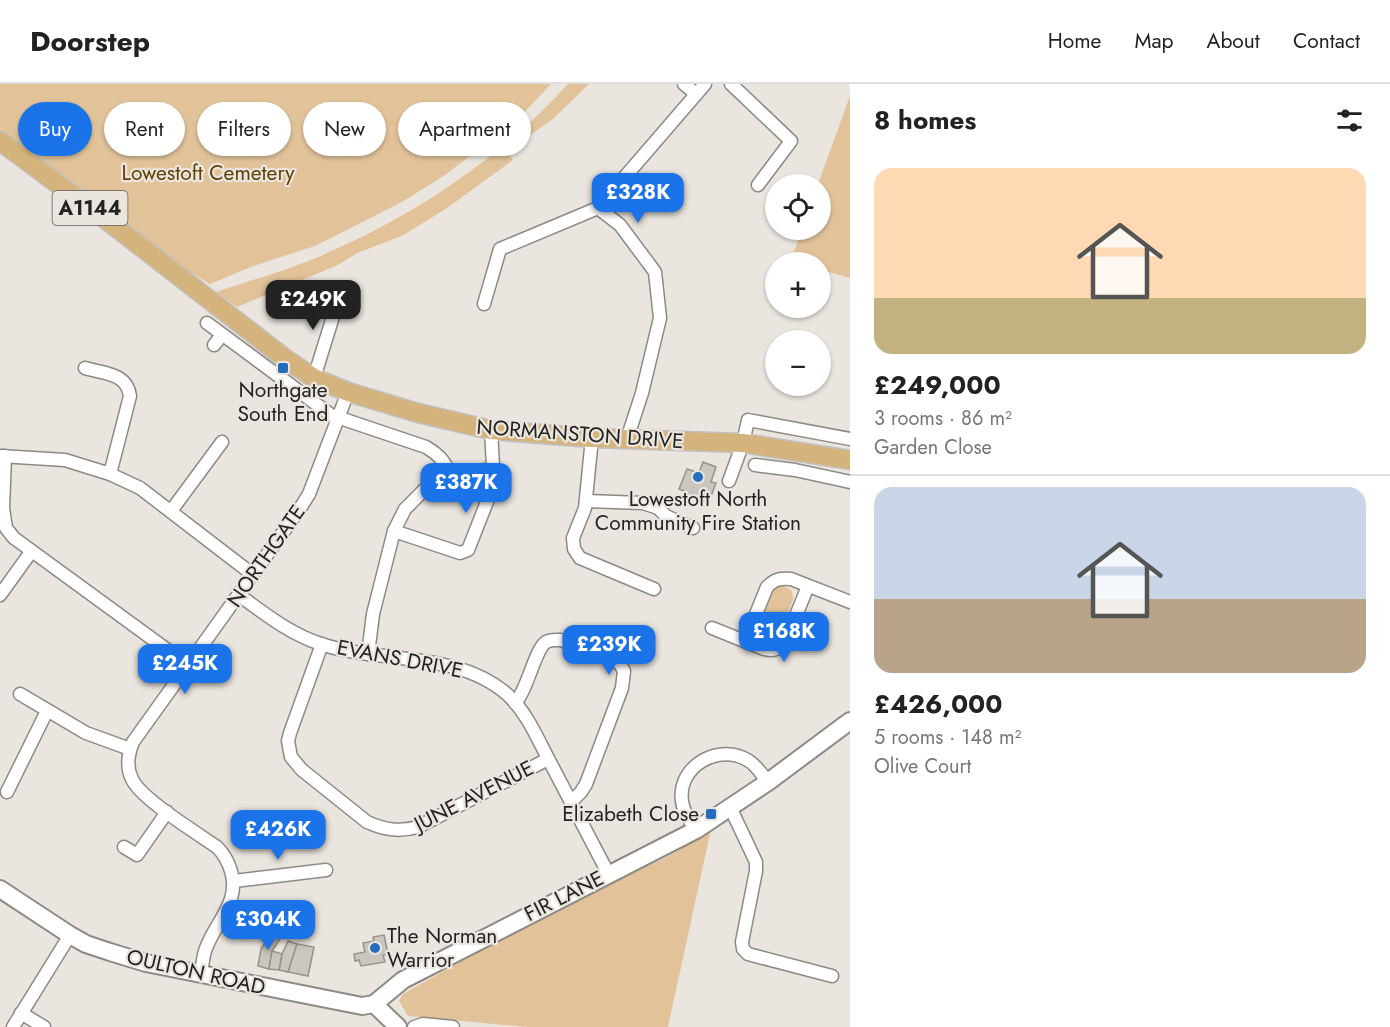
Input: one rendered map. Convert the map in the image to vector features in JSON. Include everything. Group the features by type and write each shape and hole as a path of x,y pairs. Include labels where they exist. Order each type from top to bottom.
{"main road":[{"name":"NORMANSTON DRIVE","path":"0,141 314,378 348,392 418,413 491,430 592,438 743,444 850,459"}],"street":[{"path":"684,84 696,94"},
{"path":"484,304 500,249 598,208 705,84"},
{"path":"731,84 791,141 758,185"},
{"path":"598,208 620,225 655,272 660,318 642,393 627,439"},
{"path":"314,378 340,294"},
{"path":"207,323 218,340 338,419 426,447 438,454 446,463 450,475"},
{"path":"86,368 122,378 129,386 130,396 110,474"},
{"name":"NORTHGATE","path":"130,749 252,574 288,528 309,494 348,392"},
{"path":"729,481 743,444 748,420 850,439"},
{"path":"394,531 460,553 468,550 494,484 491,430"},
{"path":"592,438 585,508 573,538 576,554 580,558 654,589"},
{"path":"171,511 222,442"},
{"path":"795,470 797,451"},
{"path":"188,665 14,538 6,528 3,508 3,456 65,460 110,474 140,488 252,574"},
{"path":"755,465 795,470 850,482"},
{"path":"368,654 373,614 394,531 405,509 423,491 450,475 493,469"},
{"path":"586,501 643,503 658,508 666,516 693,528"},
{"path":"0,594 31,552"},
{"path":"746,641 767,587 774,580 791,579 850,602"},
{"path":"712,628 764,649 772,651 779,649 784,645 808,586"},
{"name":"EVANS DRIVE","path":"238,595 288,630 322,644 368,654 449,666 462,669 488,681 524,712 608,873"},
{"path":"515,703 523,693 541,648 546,642 561,640 612,660 620,664 624,671 621,688 586,784 571,802"},
{"name":"JUNE AVENUE","path":"322,644 290,733 290,751 295,764 367,822 378,827 400,831 418,827 548,759"},
{"path":"20,694 86,733 130,749 129,770 137,788 225,855 234,881 230,902 206,949 201,974"},
{"path":"7,792 47,711"},
{"name":"FIR LANE","path":"374,1004 403,980 608,873 696,830 768,782 850,721"},
{"path":"696,830 684,810 681,793 688,774 703,759 723,754 737,755 755,766 768,782"},
{"path":"730,807 756,862 742,942 743,949 748,954 832,976"},
{"path":"124,847 141,858 167,812"},
{"path":"234,881 326,870"},
{"name":"OULTON ROAD","path":"0,889 48,923 86,944 128,958 349,1005 374,1004"},
{"path":"13,1027 70,935"},
{"path":"374,1004 398,1027"},
{"path":"21,1013 44,1027"},
{"path":"414,1027 423,1024 453,1027"}],"green space":[{"name":"Lowestoft Cemetery","path":"0,84 551,84 531,105 531,102 398,102 398,156 470,156 402,202 315,246 253,266 210,284 191,273 31,156 92,156 92,102 18,102 18,146 0,133"},
{"path":"568,84 589,84 554,118 531,135 531,121"},
{"path":"850,96 850,278 831,273 831,252 794,252 798,240 831,240 831,174 822,174"},
{"path":"490,156 510,156 513,160 447,208 402,236 357,253 338,265 237,307 216,292 273,274 343,246 413,209"},
{"path":"781,584 792,591 793,599 776,644 773,646 755,642 753,634 769,590"},
{"path":"711,829 668,1027 527,1027 408,1016 399,1001 403,994 542,916 669,856"}],"building":[{"name":"Lowestoft North Community Fire Station","path":"703,462 716,467 711,482 716,483 711,496 706,494 704,498 692,494 690,500 681,497 684,491 679,489 687,469 699,473"},
{"path":"271,933 280,939 272,951 269,969 258,966 261,949"},
{"name":"The Norman Warrior","path":"384,935 388,954 383,955 385,962 361,966 359,960 355,961 354,954 365,952 363,943 374,941 373,937"},
{"path":"288,941 297,944 288,972 279,970 282,954"},
{"path":"297,944 314,947 308,976 288,972"},
{"path":"272,951 282,954 279,970 269,969"}],"place":[{"name":"Northgate South End","path":"283,368"},
{"name":"Lowestoft North Community Fire Station","path":"698,477"},
{"name":"Elizabeth Close","path":"711,814"},
{"name":"The Norman Warrior","path":"375,948"}]}
